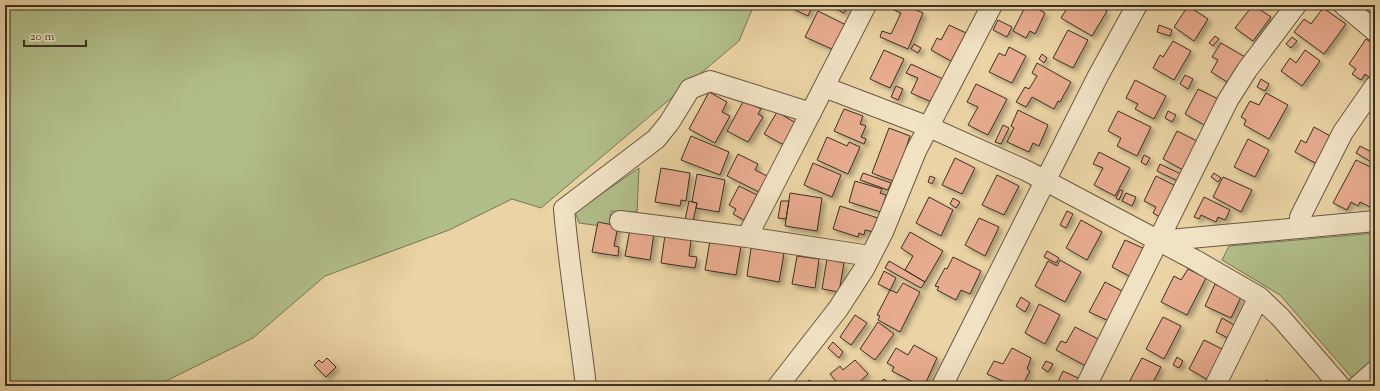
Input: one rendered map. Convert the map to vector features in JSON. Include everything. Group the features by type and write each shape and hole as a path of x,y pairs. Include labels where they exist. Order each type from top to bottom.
{"street":[{"path":"747,237 866,5"},
{"path":"778,386 838,309 870,256 883,232 916,152 992,5"},
{"path":"942,386 1098,76 1137,5"},
{"path":"1086,386 1228,100 1247,70 1296,5"},
{"path":"1344,5 1375,31"},
{"path":"586,386 576,300 567,250 564,209 656,139 669,123 690,89 710,81 811,113"},
{"path":"1299,228 1300,218 1343,132 1375,86"},
{"path":"824,87 929,126 1027,171 1260,297 1281,318 1340,386"},
{"path":"620,221 747,237 870,256"},
{"path":"1158,241 1375,221"},
{"path":"1215,386 1260,297"},
{"path":"1358,386 1375,371"}],"green space":[{"path":"5,5 754,5 739,41 541,208 512,199 449,230 325,276 253,338 162,383 150,386 5,386"},
{"path":"639,168 637,212 611,211 609,227 579,223 575,212"},
{"path":"1375,233 1375,359 1353,379 1280,295 1222,260 1229,246"}],"building":[{"path":"790,5 813,5 808,16 789,7"},
{"path":"829,5 848,5 844,13"},
{"path":"897,5 904,5 923,13 908,49 880,37 882,31 891,34 901,13 894,10"},
{"path":"1026,5 1030,5 1045,13 1035,34 1030,31 1026,38 1013,31"},
{"path":"1069,5 1097,5 1107,11 1092,36 1061,18"},
{"path":"1253,5 1271,17 1253,41 1235,28"},
{"path":"1188,6 1208,19 1194,41 1174,27"},
{"path":"1323,8 1346,24 1324,54 1294,32 1304,19 1311,24"},
{"path":"818,11 846,25 834,50 805,37"},
{"path":"998,20 1012,27 1007,37 993,30"},
{"path":"949,25 966,33 951,61 931,50 937,38 941,40"},
{"path":"1159,25 1172,30 1170,36 1157,32"},
{"path":"1068,30 1088,40 1073,68 1053,58"},
{"path":"1215,36 1219,39 1213,46 1209,43"},
{"path":"1292,37 1297,41 1291,48 1286,44"},
{"path":"1366,39 1375,45 1375,71 1370,78 1365,74 1361,80 1352,74 1356,69 1349,64"},
{"path":"1173,41 1191,51 1174,80 1153,68 1160,55 1163,57"},
{"path":"1221,43 1245,57 1229,83 1211,72 1218,60 1212,57"},
{"path":"914,44 921,48 918,53 911,49"},
{"path":"1009,47 1026,56 1012,83 989,72 999,53 1005,56"},
{"path":"884,50 904,59 890,88 870,79"},
{"path":"1305,50 1320,61 1302,86 1281,71 1290,58 1296,63"},
{"path":"1042,54 1047,58 1044,63 1039,59"},
{"path":"1037,63 1071,82 1060,102 1058,101 1054,109 1032,97 1026,107 1016,102 1025,87 1029,89 1037,76 1032,73"},
{"path":"911,64 945,80 934,103 911,93 918,78 906,73"},
{"path":"1185,75 1193,79 1188,89 1180,84"},
{"path":"1261,79 1269,84 1265,91 1257,87"},
{"path":"1135,80 1166,96 1154,119 1135,109 1138,104 1126,98"},
{"path":"976,84 1007,99 988,135 968,125 978,107 967,102"},
{"path":"896,86 903,89 898,100 891,97"},
{"path":"1198,89 1220,100 1206,126 1185,114"},
{"path":"709,92 727,102 722,112 730,116 715,143 689,129"},
{"path":"1266,93 1288,105 1269,139 1244,125 1246,120 1241,117 1250,101 1259,105"},
{"path":"744,100 761,109 758,114 763,117 748,142 727,131"},
{"path":"844,109 863,116 860,124 866,126 861,137 866,139 864,144 834,131"},
{"path":"1018,110 1048,125 1039,146 1033,143 1029,152 1007,142 1014,128 1011,126"},
{"path":"1118,111 1151,127 1137,156 1117,146 1121,138 1108,131"},
{"path":"1168,111 1176,115 1172,122 1165,118"},
{"path":"777,112 796,123 784,145 764,134"},
{"path":"1003,125 1009,128 1001,144 995,142"},
{"path":"1314,127 1332,137 1317,164 1295,152 1301,140 1306,143"},
{"path":"889,128 910,136 906,148 911,150 903,171 897,169 893,181 872,173"},
{"path":"1177,131 1199,142 1185,171 1163,159"},
{"path":"691,136 729,152 720,175 681,160"},
{"path":"827,137 847,146 849,142 860,147 848,174 817,160"},
{"path":"1248,139 1269,150 1255,177 1234,167"},
{"path":"1360,146 1375,154 1375,164 1356,153"},
{"path":"1099,152 1130,168 1115,196 1094,185 1103,168 1093,164"},
{"path":"738,154 758,164 755,170 767,176 759,192 727,176"},
{"path":"1144,155 1150,158 1146,165 1141,162"},
{"path":"955,158 975,168 962,194 942,185"},
{"path":"1356,160 1375,169 1375,197 1370,207 1360,202 1358,206 1351,202 1347,210 1333,203"},
{"path":"813,163 841,175 832,197 804,185"},
{"path":"1160,164 1183,175 1180,182 1157,171"},
{"path":"661,168 690,173 686,201 681,200 680,206 655,202"},
{"path":"863,173 891,183 888,190 860,180"},
{"path":"1214,173 1221,178 1218,182 1211,177"},
{"path":"697,174 725,180 719,212 696,208 697,203 692,202"},
{"path":"997,175 1019,186 1004,215 982,205"},
{"path":"930,176 935,178 932,184 928,182"},
{"path":"1156,176 1176,186 1160,217 1153,213 1156,207 1144,201"},
{"path":"1223,177 1252,190 1241,212 1213,197"},
{"path":"855,181 882,189 880,193 886,195 881,212 849,202"},
{"path":"739,186 757,195 744,220 733,214 736,209 729,205"},
{"path":"1120,190 1123,191 1119,200 1116,198"},
{"path":"790,193 822,198 817,231 785,226"},
{"path":"1126,193 1136,197 1132,206 1122,201"},
{"path":"929,197 953,210 941,236 916,223"},
{"path":"1204,197 1230,210 1225,220 1218,217 1216,222 1201,215 1199,219 1194,217"},
{"path":"953,198 960,202 956,208 950,204"},
{"path":"689,201 697,203 693,221 685,220"},
{"path":"781,201 789,201 786,219 778,218"},
{"path":"840,206 878,218 874,232 865,230 864,235 859,233 858,237 833,229"},
{"path":"1067,211 1073,214 1066,228 1060,225"},
{"path":"979,218 999,227 985,256 965,245"},
{"path":"1081,220 1102,232 1087,260 1066,248"},
{"path":"598,222 618,226 614,246 619,247 618,256 592,252"},
{"path":"630,229 654,233 650,260 625,256"},
{"path":"910,232 943,251 925,282 905,270 913,256 901,248"},
{"path":"665,235 691,240 689,256 697,257 695,268 661,263"},
{"path":"1125,240 1145,249 1131,277 1112,267"},
{"path":"710,241 741,246 736,275 705,270"},
{"path":"751,248 784,253 779,282 747,276"},
{"path":"1047,251 1059,258 1056,263 1044,257"},
{"path":"797,256 819,259 815,288 792,284"},
{"path":"953,257 981,271 970,294 961,290 956,300 937,290 939,287 935,286 945,268 947,269"},
{"path":"827,259 844,263 839,292 822,289"},
{"path":"1060,260 1081,272 1065,302 1035,286 1048,261 1057,266"},
{"path":"889,261 925,282 921,288 885,268"},
{"path":"1188,269 1206,278 1187,315 1161,302 1174,276 1181,280"},
{"path":"884,271 896,278 890,290 878,284"},
{"path":"1105,282 1124,292 1109,321 1089,312"},
{"path":"903,283 920,292 900,332 878,320 880,316 877,315 890,290 897,293"},
{"path":"1215,284 1241,297 1231,318 1205,306"},
{"path":"1021,297 1030,303 1025,312 1016,306"},
{"path":"1039,304 1060,315 1045,344 1025,333"},
{"path":"855,315 867,323 851,345 840,337"},
{"path":"1163,317 1181,326 1164,359 1146,349"},
{"path":"1222,318 1236,326 1230,339 1216,332"},
{"path":"878,322 894,334 875,360 860,349"},
{"path":"1075,327 1100,340 1086,366 1056,350 1061,341 1066,343"},
{"path":"1204,340 1224,350 1208,380 1189,369"},
{"path":"833,342 843,352 839,358 828,348"},
{"path":"914,345 937,358 926,382 924,381 921,386 892,371 894,367 887,363 896,348 908,355"},
{"path":"1012,348 1031,358 1027,369 1030,371 1022,386 1014,386 987,374 994,361 1003,364"},
{"path":"1177,357 1183,361 1179,368 1173,365"},
{"path":"327,358 336,367 326,377 314,365 319,360 322,363"},
{"path":"1142,358 1161,367 1151,386 1127,386"},
{"path":"855,360 868,374 855,386 840,386 830,374 840,366 843,370"},
{"path":"1046,361 1053,364 1048,372 1042,368"},
{"path":"1063,371 1080,379 1077,386 1056,386"},
{"path":"884,379 893,386 877,386"},
{"path":"809,380 817,386 804,386"},
{"path":"1266,380 1277,386 1263,386"}]}
